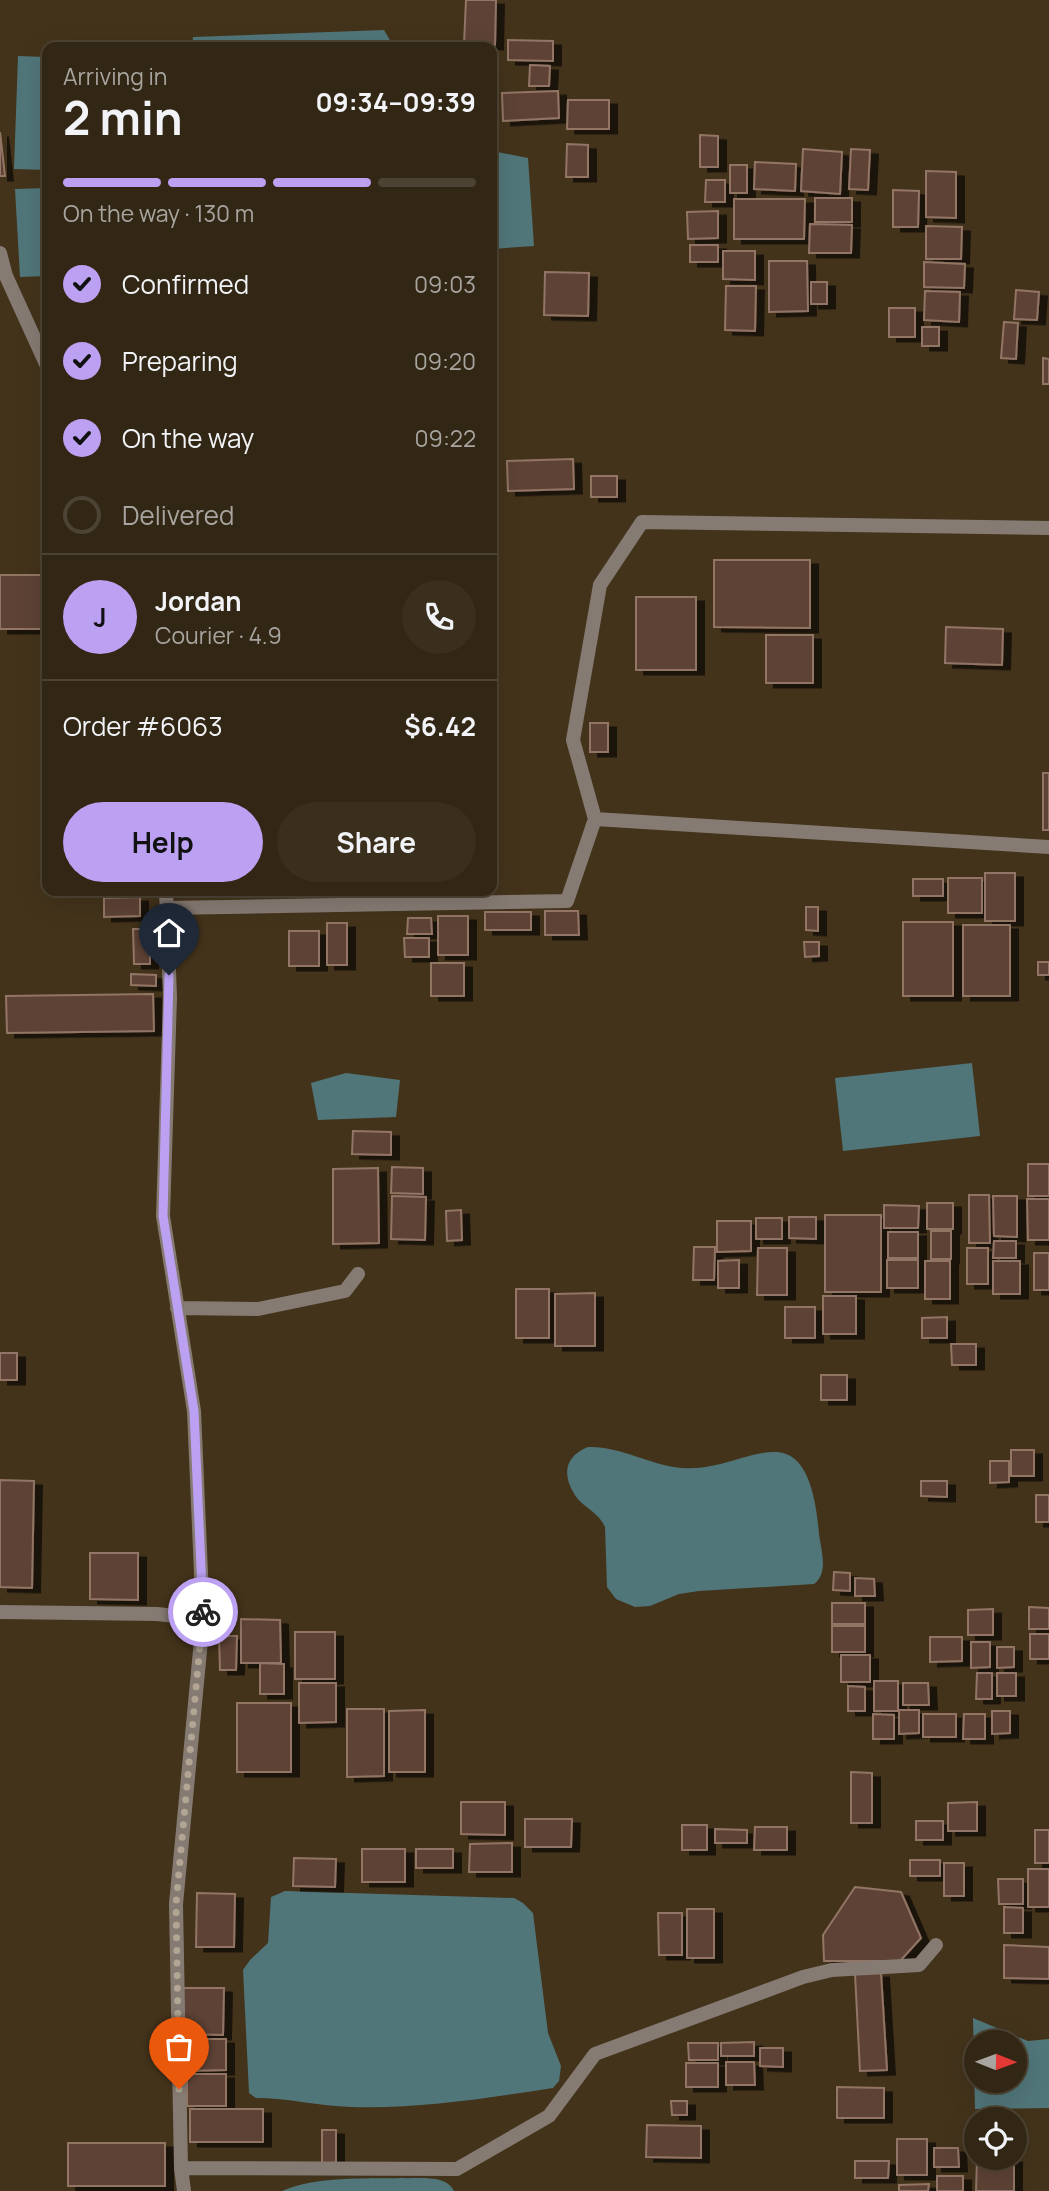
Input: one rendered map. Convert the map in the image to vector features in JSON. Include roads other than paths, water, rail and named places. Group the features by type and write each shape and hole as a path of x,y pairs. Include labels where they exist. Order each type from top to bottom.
{"street":[{"path":"0,253 6,276 42,355"},
{"path":"166,908 567,901 596,819 573,740 600,585 642,522 1049,528"},
{"path":"596,819 1049,847"},
{"path":"166,896 170,997 163,1216 194,1411 203,1619 176,1904 181,2168 184,2191"},
{"path":"177,1308 258,1309 345,1291 358,1274"},
{"path":"0,1612 157,1614 203,1619"},
{"path":"181,2168 457,2168 549,2116 596,2054 803,1977 832,1970 919,1965 936,1945"}],"water":[{"path":"384,30 391,42 192,42 193,37"},
{"path":"18,56 42,57 42,170 14,169"},
{"path":"497,152 528,158 534,246 497,249"},
{"path":"42,188 42,276 20,277 15,189"},
{"path":"972,1063 980,1136 843,1151 835,1078"},
{"path":"346,1073 400,1080 396,1117 318,1120 311,1083"},
{"path":"588,1447 612,1449 681,1468 707,1467 763,1453 778,1452 795,1459 807,1477 817,1513 823,1561 819,1579 814,1584 679,1594 650,1606 635,1607 616,1599 607,1587 605,1527 577,1498 567,1475 574,1456"},
{"path":"285,1891 514,1898 523,1903 533,1913 548,2033 561,2066 559,2081 553,2088 402,2106 339,2106 256,2098 249,2093 243,1970 268,1943 271,1897"},
{"path":"973,2018 1002,2030 973,2030"},
{"path":"1049,2039 1049,2108 975,2107 975,2093 1027,2093 1027,2041"},
{"path":"423,2178 445,2182 454,2191 282,2191 325,2181"}]}
